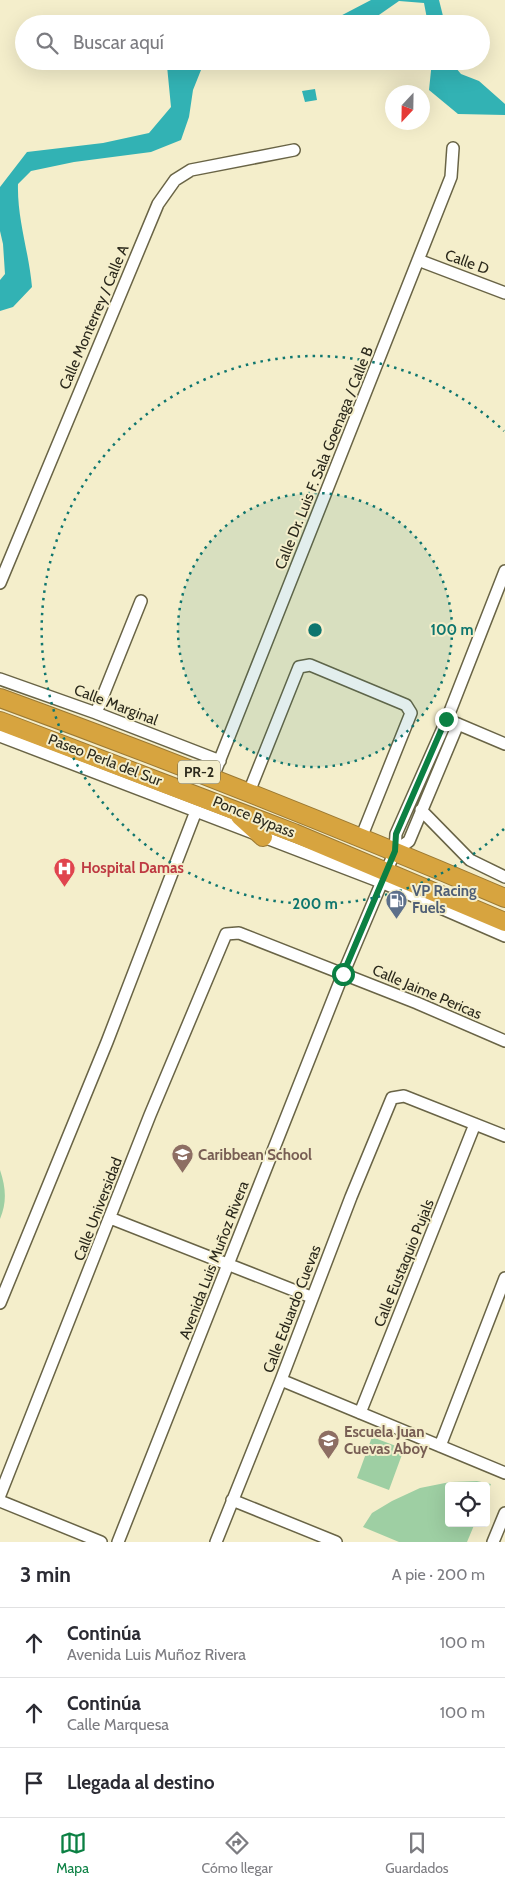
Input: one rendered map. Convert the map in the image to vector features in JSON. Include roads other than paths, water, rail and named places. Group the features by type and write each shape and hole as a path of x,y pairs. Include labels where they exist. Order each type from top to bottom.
{"highway":[{"name":"Ponce Bypass","path":"0,698 217,770 249,792 505,898"},
{"name":"Ponce Bypass","path":"0,720 230,808 383,877 505,922"},
{"path":"230,808 263,837"}],"street":[{"name":"Calle Dr. Luis F. Sala Goenaga / Calle B","path":"217,770 450,177 453,148"},
{"name":"Calle Monterrey / Calle A","path":"0,583 158,204 175,180 191,170 294,150"},
{"name":"Calle D","path":"418,260 505,293"},
{"path":"395,851 396,834 446,719 505,572"},
{"path":"96,713 142,601"},
{"path":"249,792 299,667 310,665 406,705 411,713 361,838"},
{"name":"Calle Marginal","path":"0,678 96,713 217,770"},
{"path":"446,719 505,744"},
{"path":"395,851 409,841 458,724"},
{"name":"Paseo Perla del Sur","path":"0,736 263,837 383,877 505,936"},
{"path":"427,762 440,768"},
{"path":"421,810 470,860 505,877"},
{"path":"0,1303 104,1050 196,811"},
{"name":"Avenida Luis Muñoz Rivera","path":"118,1542 343,974 395,851"},
{"name":"Calle Jaime Pericas","path":"226,934 239,933 505,1041"},
{"name":"Calle Universidad","path":"0,1495 150,1116 226,934"},
{"name":"Calle Eduardo Cuevas","path":"216,1542 392,1098 404,1096 475,1124"},
{"path":"475,1124 505,1136"},
{"name":"Calle Eustaquio Pujals","path":"360,1413 475,1124"},
{"path":"110,1218 312,1297"},
{"path":"440,1446 505,1278"},
{"path":"281,1380 505,1473"},
{"path":"232,1500 310,1537 336,1542"},
{"path":"0,1501 101,1542"},
{"path":"493,1542 505,1513"}],"water":[{"path":"371,0 439,0 443,15 426,15 424,3 399,1 379,15 342,15"},
{"path":"167,70 201,70 193,90 189,117 181,140 151,152 74,162 31,171 18,184 19,210 32,287 13,307 0,311 0,280 5,274 0,231 0,187 27,152 103,143 149,133 171,107"},
{"path":"431,70 458,70 461,74 479,81 505,104 505,115 458,114 430,91"},
{"path":"315,89 317,100 305,102 302,91"}],"place":[{"name":"Hospital Damas","path":"65,887"},
{"name":"VP Racing Fuels","path":"396,919"},
{"name":"Caribbean School","path":"182,1174"},
{"name":"Escuela Juan Cuevas Aboy","path":"328,1460"}]}
